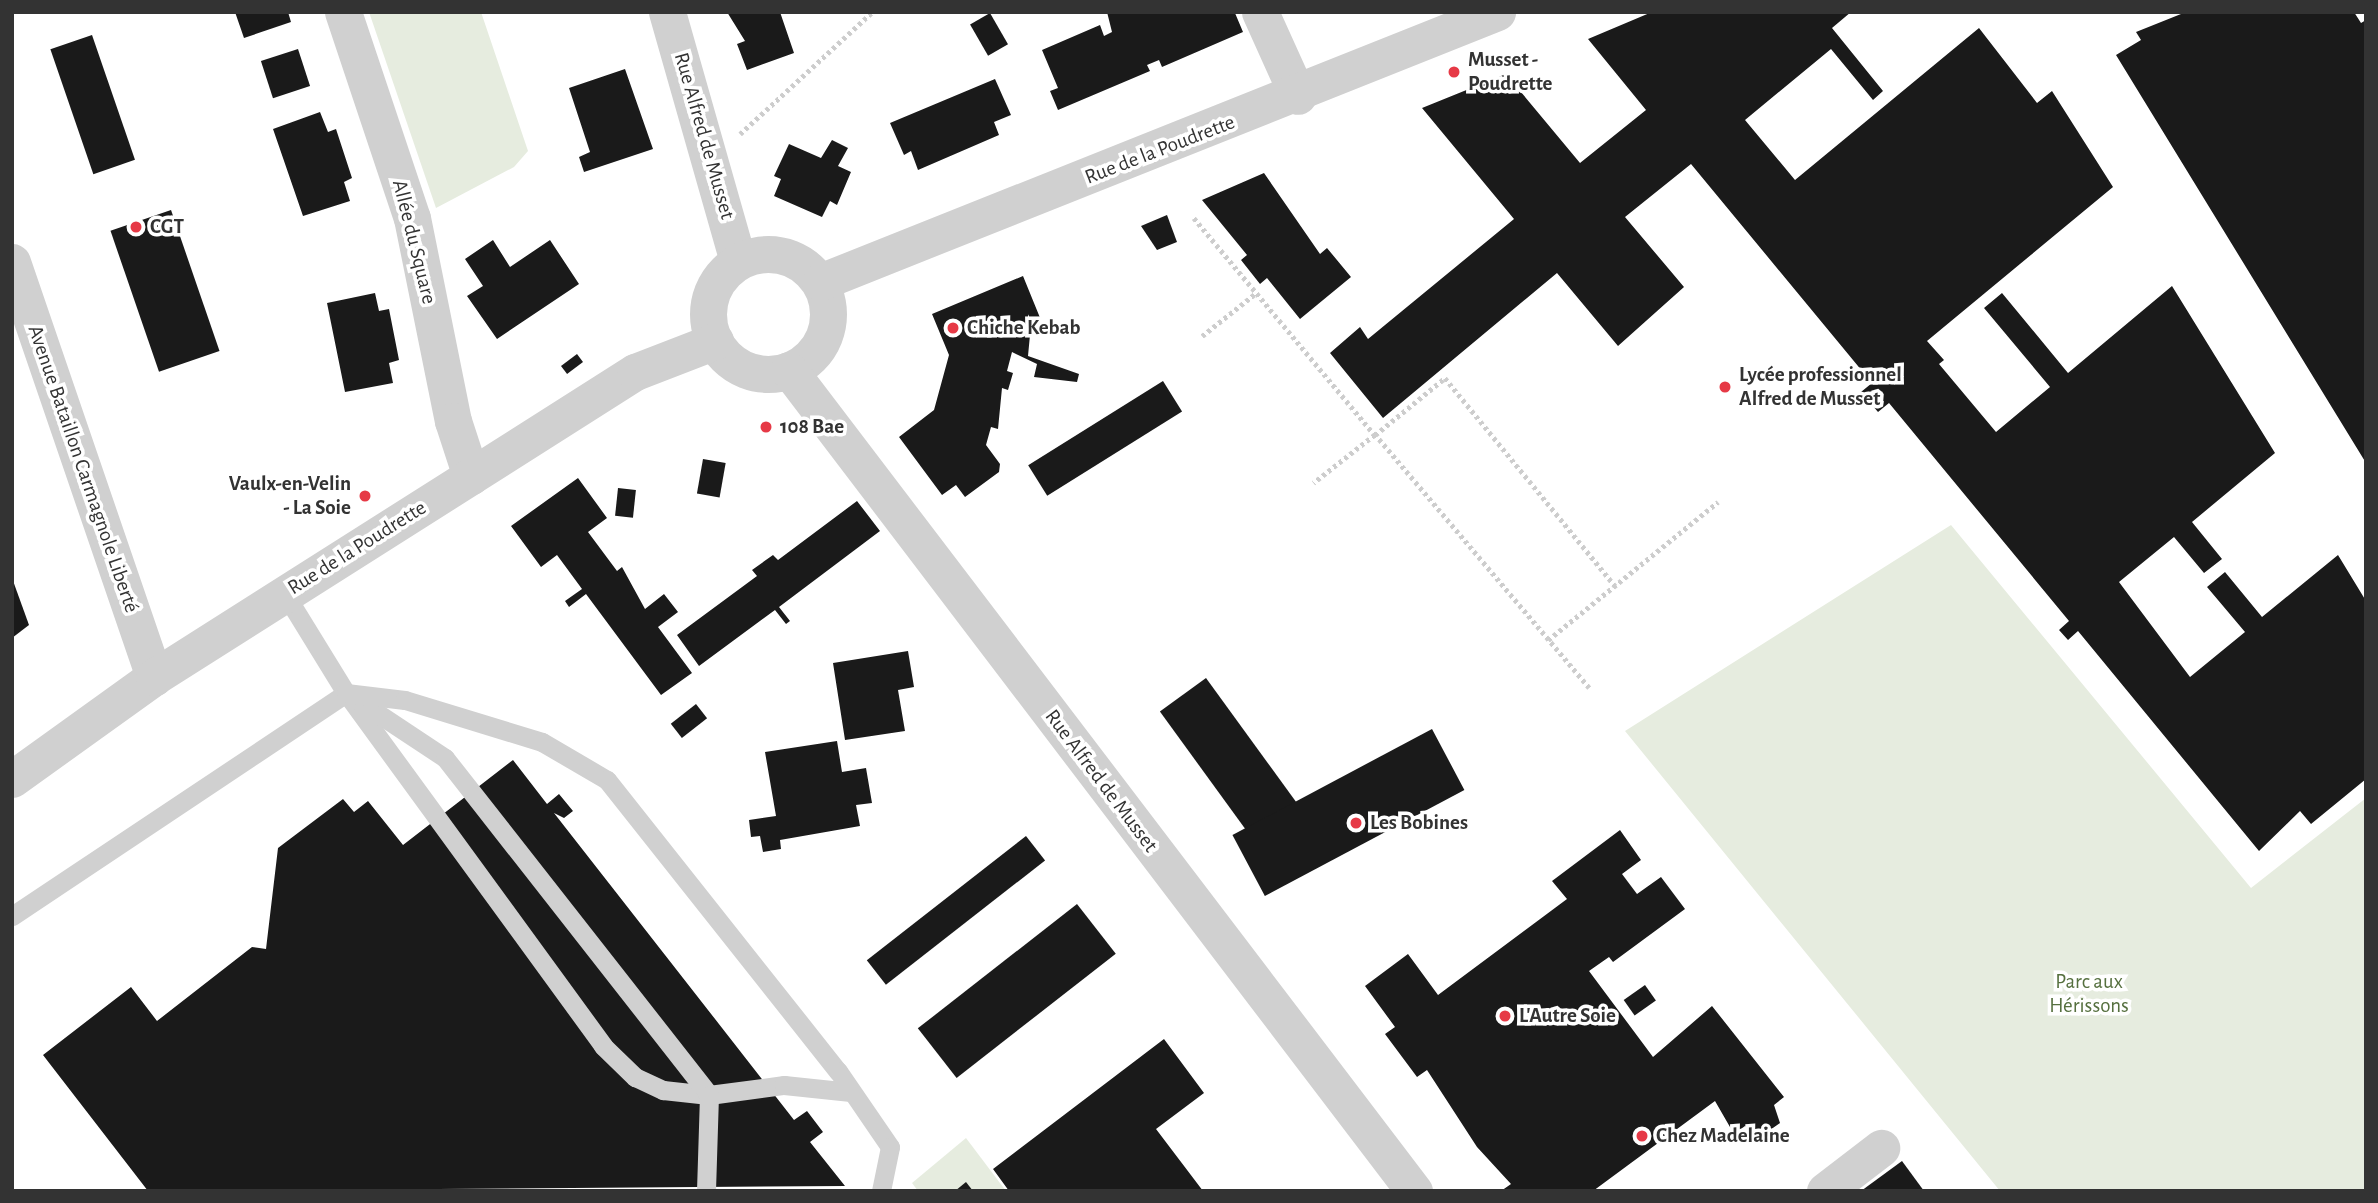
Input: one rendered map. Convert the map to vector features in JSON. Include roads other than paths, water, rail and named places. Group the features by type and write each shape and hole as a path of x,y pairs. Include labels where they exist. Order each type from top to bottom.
{"street":[{"name":"Allée du Square","path":"344,12 412,218 453,421 471,476"},
{"name":"Rue Alfred de Musset","path":"667,12 713,157 738,261"},
{"path":"1260,12 1298,96"},
{"name":"Rue de la Poudrette","path":"820,282 1298,96 1497,12"},
{"path":"783,256 820,282 828,316 825,334 805,362 772,374 738,366 715,341 709,306 724,273 738,261 783,256"},
{"name":"Avenue Bataillon Carmagnole Liberté","path":"12,262 154,677"},
{"name":"Rue de la Poudrette","path":"12,779 154,677 635,372 715,341"},
{"name":"Rue Alfred de Musset","path":"789,370 1414,1191"},
{"path":"1825,1191 1881,1148"}],"lane":[{"path":"285,594 346,693 603,1046 635,1077 663,1090 709,1095 784,1085 851,1092"},
{"path":"346,693 445,758 709,1095 705,1191"},
{"path":"12,916 346,693 405,700 542,742 607,780 851,1092 890,1147 881,1191"}],"place":[{"name":"Musset - Poudrette","path":"1454,72"},
{"name":"CGT","path":"136,227"},
{"name":"Chiche Kebab","path":"953,328"},
{"name":"Lycée professionnel Alfred de Musset","path":"1725,387"},
{"name":"108 Bae","path":"766,427"},
{"name":"Vaulx-en-Velin - La Soie","path":"365,496"},
{"name":"Les Bobines","path":"1356,823"},
{"name":"L'Autre Soie","path":"1505,1016"},
{"name":"Chez Madelaine","path":"1642,1136"}],"park label":[{"name":"Parc aux Hérissons","path":"2089,994"}]}
